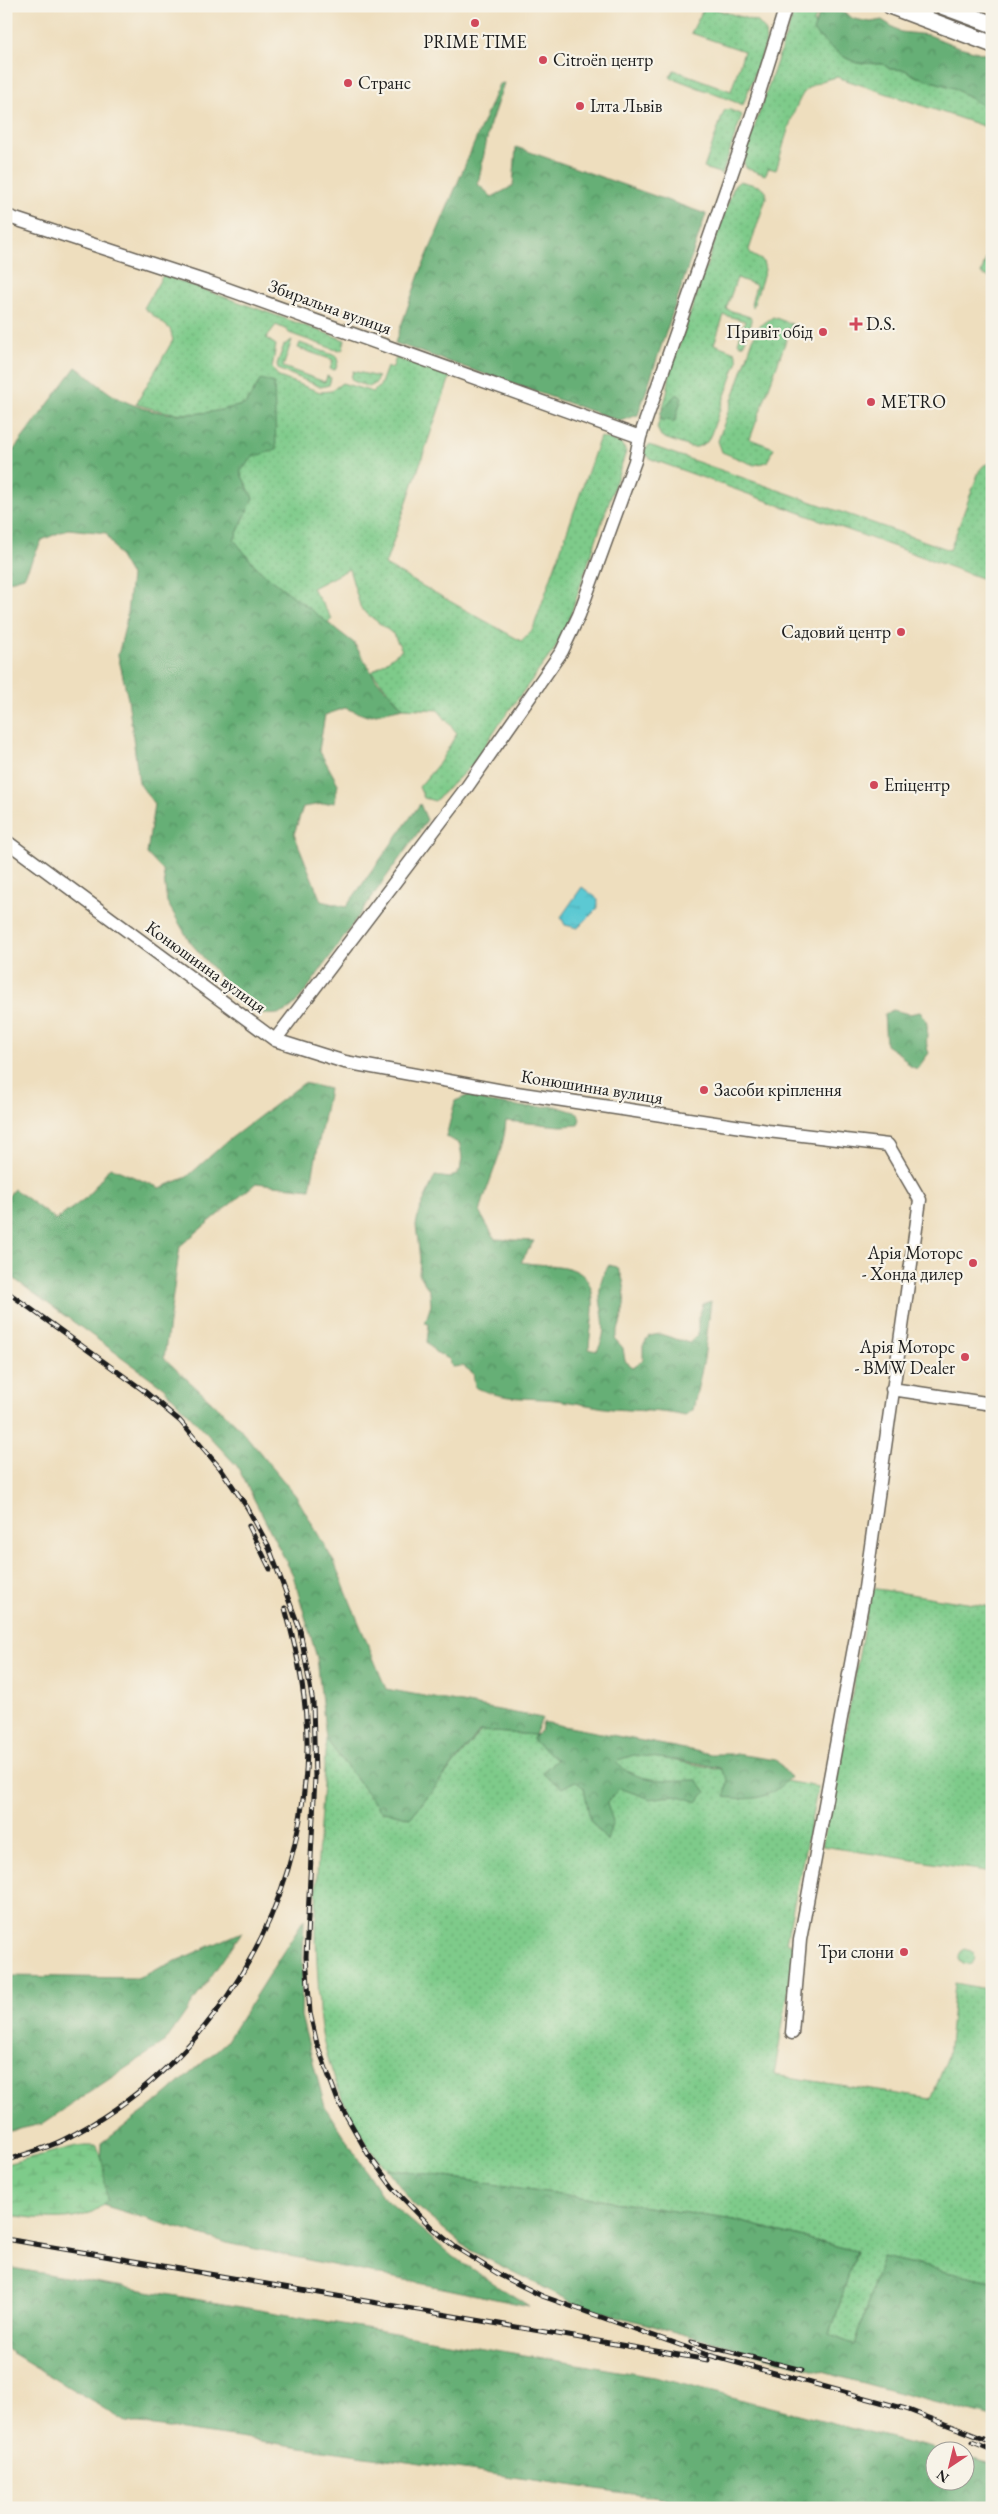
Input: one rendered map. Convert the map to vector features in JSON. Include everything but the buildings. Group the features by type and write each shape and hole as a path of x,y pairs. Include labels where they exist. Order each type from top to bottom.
{"main road":[{"path":"891,6 992,44"},
{"path":"944,6 992,24"}],"street":[{"path":"275,1040 466,786 562,651 579,615 635,461 640,437 753,112 786,6"},
{"name":"Збиральна вулиця","path":"6,216 74,240 213,284 640,437"},
{"name":"Конюшинна вулиця","path":"6,841 275,1040 345,1062 503,1091 768,1131 888,1145 920,1200 892,1388"},
{"path":"792,2033 800,1940 864,1588 892,1388 992,1404"}],"green space":[{"path":"705,6 758,22 765,30 766,43 743,105 670,77 674,70 731,91 744,51 691,33"},
{"path":"796,6 820,6 814,22 816,34 846,58 857,63 883,64 890,69 905,70 915,76 954,88 992,112 992,129 837,77 824,80 808,88 800,98 776,170 769,168 765,175 746,168 743,160"},
{"path":"826,8 841,11 854,19 871,22 882,20 901,32 929,35 956,46 992,56 992,112 954,88 915,76 905,70 890,69 883,64 857,63 846,58 830,47 813,31 820,12"},
{"path":"504,83 490,124 478,184 492,197 513,186 516,147 706,214 638,415 620,421 395,343 419,275 499,84"},
{"path":"728,109 742,115 722,174 704,168 724,111"},
{"path":"740,181 762,187 766,191 766,198 749,250 752,255 763,261 765,270 753,307 751,305 756,285 737,278 726,309 750,317 752,321 744,344 740,345 738,342 745,321 724,315 714,344 735,352 738,360 707,442 697,447 690,447 661,436 657,428 667,393 670,372 734,186"},
{"path":"992,240 992,278 981,274"},
{"path":"163,275 345,340 343,349 339,351 289,333 287,330 276,325 266,338 276,345 272,368 279,377 320,392 331,391 342,383 373,392 380,386 387,367 392,369 396,358 450,377 385,565 521,641 533,629 600,437 616,441 624,448 626,452 567,625 554,650 499,724 473,764 435,801 424,798 419,787 440,762 457,733 438,710 403,708 372,672 402,650 393,634 361,609 349,569 312,588 332,619 327,624 258,569 234,540 253,498 240,472 253,457 261,379 246,404 216,411 191,414 166,412 136,404 173,340 170,329 144,308"},
{"path":"773,317 792,324 750,439 774,448 767,462 754,465 722,452 718,441 757,328"},
{"path":"292,340 283,367 325,382 327,376 331,378 329,385 321,387 278,369 277,364 284,345"},
{"path":"300,343 336,356 338,362 335,370 330,369 333,360 298,348"},
{"path":"76,367 122,400 153,411 168,413 199,413 246,404 261,379 274,383 276,450 253,457 240,472 253,498 234,540 258,569 354,643 375,678 403,708 367,716 345,708 325,715 319,750 338,784 335,802 303,807 294,834 321,901 346,907 420,804 427,820 306,990 290,1008 279,1014 261,1013 244,1005 190,942 167,902 163,871 147,854 154,804 139,783 128,699 118,655 126,623 131,576 106,533 68,529 42,540 24,577 6,582 6,460"},
{"path":"353,371 378,377 375,384 369,387 353,381 351,378"},
{"path":"676,394 682,397 675,421 661,420 660,413"},
{"path":"649,445 950,550 979,471 984,465 992,463 992,582 651,459 643,452"},
{"path":"893,1010 909,1014 920,1012 924,1017 927,1027 927,1048 929,1053 917,1069 910,1066 901,1055 886,1045 884,1014"},
{"path":"304,1083 329,1089 310,1189 256,1183 180,1246 164,1358 238,1426 296,1496 334,1562 386,1689 542,1718 535,1735 480,1731 410,1818 380,1810 326,1739 317,1658 293,1575 237,1466 163,1387 6,1273 6,1199 14,1189 56,1220 87,1197 110,1167 160,1188 187,1177 226,1142"},
{"path":"469,1095 489,1102 524,1107 555,1106 578,1113 580,1119 578,1125 561,1126 506,1121 499,1156 480,1213 495,1239 534,1241 521,1262 564,1267 577,1272 586,1279 591,1289 593,1300 589,1349 597,1351 602,1340 604,1329 600,1288 609,1265 617,1267 624,1284 625,1293 621,1322 615,1339 623,1348 625,1361 633,1367 643,1360 643,1346 649,1336 660,1334 689,1343 698,1335 698,1318 703,1304 711,1301 704,1359 693,1410 685,1416 612,1409 543,1399 516,1398 483,1391 475,1387 473,1373 463,1366 452,1367 449,1359 435,1352 427,1342 429,1324 425,1323 431,1305 430,1292 419,1274 420,1259 416,1225 419,1211 435,1176 450,1178 460,1171 462,1158 460,1144 446,1137 455,1101"},
{"path":"871,1588 992,1607 992,1872 822,1846"},
{"path":"543,1722 711,1754 736,1754 776,1760 790,1777 768,1794 745,1799 725,1797 728,1779 720,1768 697,1763 634,1755 615,1761 632,1774 642,1777 664,1780 697,1780 706,1792 697,1802 676,1795 651,1799 619,1788 607,1804 613,1821 607,1841 590,1820 584,1788 575,1781 562,1788 542,1772 557,1760 532,1739 541,1730"},
{"path":"481,1731 535,1735 818,1787 786,1942 796,1946 774,2075 931,2099 948,2056 955,1983 992,1990 992,2281 882,2257 855,2345 830,2335 856,2251 734,2220 386,2168 363,2138 344,2102 330,2065 320,2022 316,1919 326,1739 380,1810 410,1818"},
{"path":"304,1919 301,2016 325,2107 382,2196 453,2257 529,2306 227,2243 99,2204 102,2143 161,2099 226,2042"},
{"path":"242,1932 165,2042 42,2124 6,2132 6,1976 137,1978"},
{"path":"967,1949 975,1957 967,1965 959,1957"},
{"path":"76,2146 97,2146 103,2166 107,2201 85,2215 73,2218 46,2219 6,2215 6,2164"},
{"path":"386,2168 734,2220 856,2251 830,2335 855,2345 882,2257 992,2281 992,2418 580,2306 468,2249 413,2204"},
{"path":"6,2267 654,2377 926,2447 926,2492 976,2492 976,2460 992,2464 992,2508 705,2508 681,2501 126,2422 6,2349"}],"water":[{"path":"582,887 598,899 597,909 578,928 565,925 561,917"}],"railway":[{"path":"6,1291 143,1390 180,1421 220,1468 247,1507 268,1545 300,1630 313,1703 315,1777 306,1957 310,2013 317,2044 338,2101 368,2154 393,2188 433,2229 455,2247 500,2275 542,2296 705,2354 906,2409 992,2442"},
{"path":"249,1526 270,1569"},
{"path":"6,2161 63,2140 116,2109 163,2071 204,2028 239,1979 267,1926 288,1869 301,1811 307,1750 304,1696 285,1608"},
{"path":"6,2239 708,2360"},
{"path":"691,2342 802,2370"},
{"path":"976,2443 992,2450"}],"place":[{"name":"PRIME TIME","path":"475,23"},
{"name":"Citroën центр","path":"543,60"},
{"name":"Странс","path":"348,83"},
{"name":"Ілта Львів","path":"580,106"},
{"name":"D.S.","path":"856,324"},
{"name":"Привіт обід","path":"823,332"},
{"name":"METRO","path":"871,402"},
{"name":"Садовий центр","path":"901,632"},
{"name":"Епіцентр","path":"874,785"},
{"name":"Засоби кріплення","path":"704,1090"},
{"name":"Арія Моторс - Хонда дилер","path":"973,1263"},
{"name":"Арія Моторс - BMW Dealer","path":"965,1357"},
{"name":"Три слони","path":"904,1952"}]}
